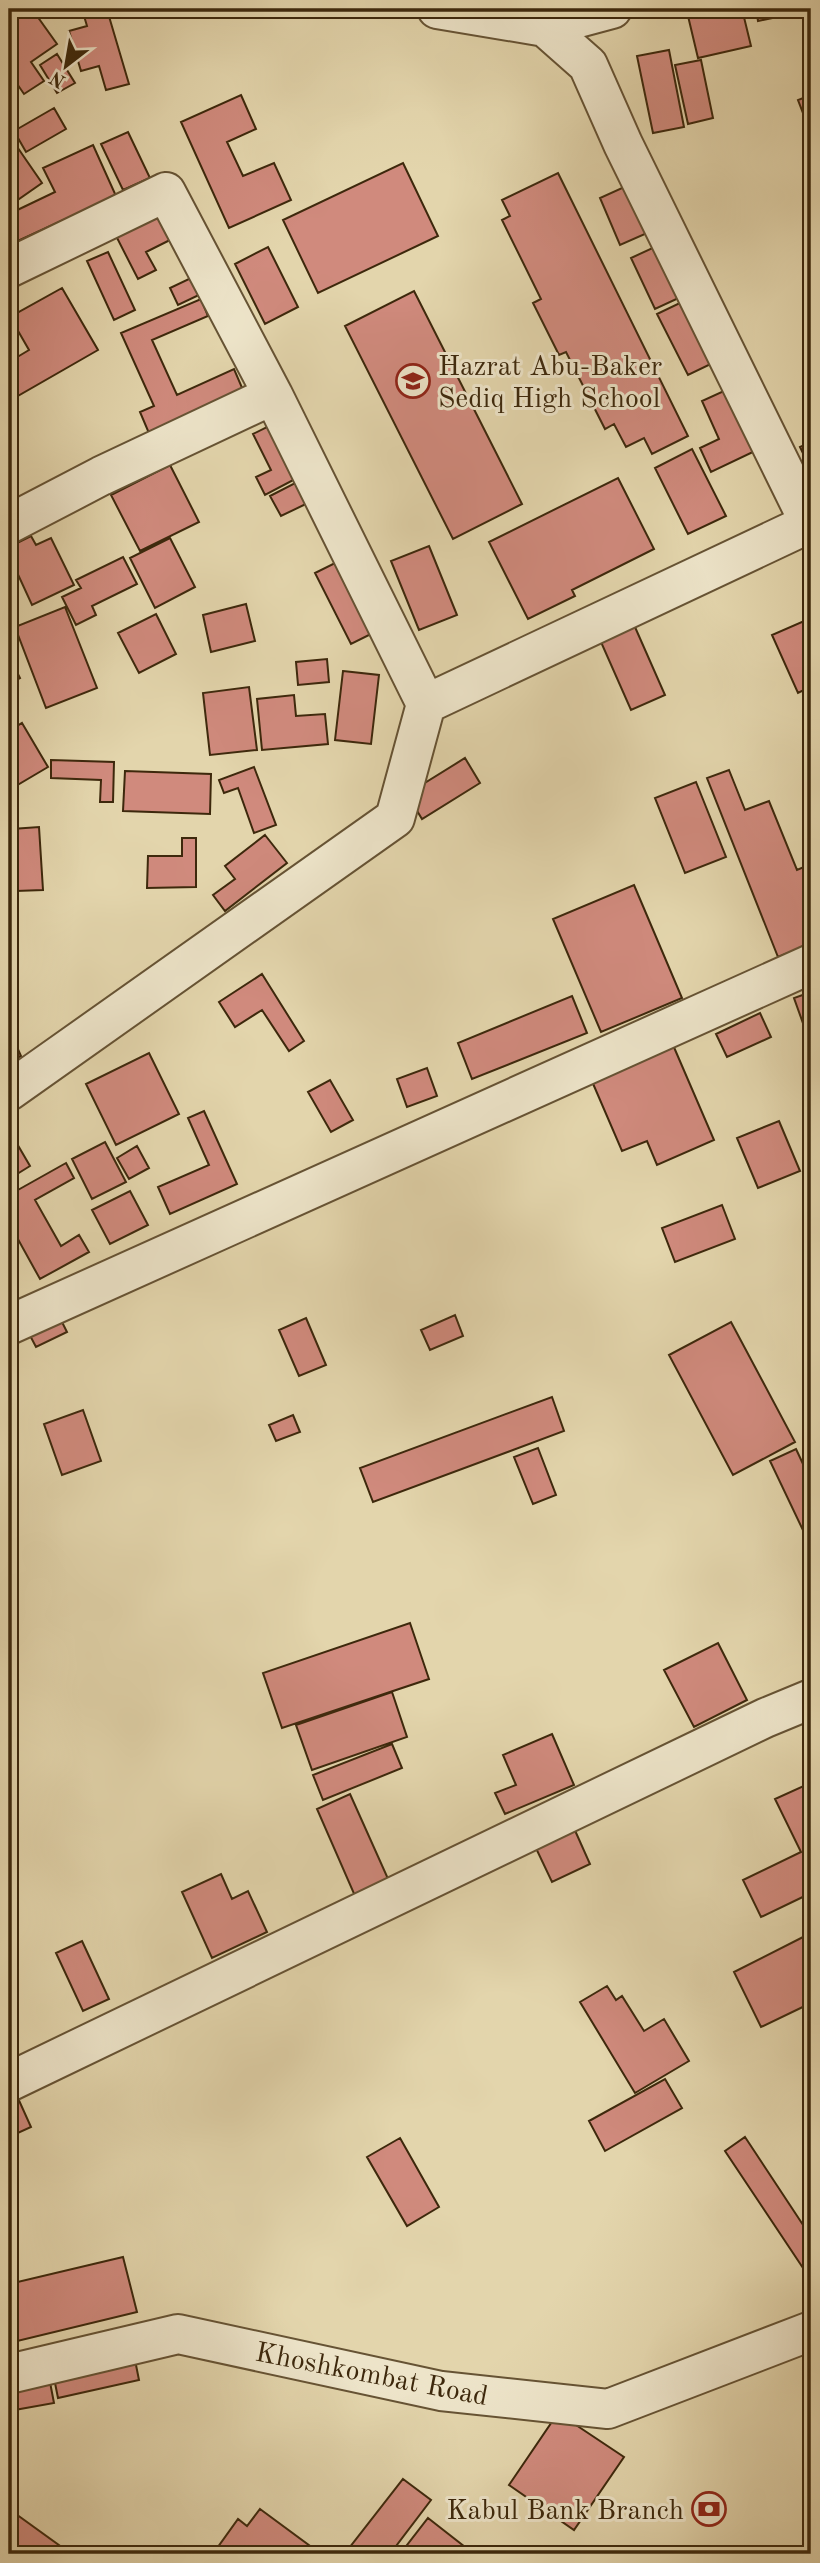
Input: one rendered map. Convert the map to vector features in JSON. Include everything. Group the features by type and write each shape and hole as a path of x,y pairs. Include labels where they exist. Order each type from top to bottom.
{"street":[{"path":"437,9 545,27 612,9"},
{"path":"426,705 811,524 623,144 588,65 545,27"},
{"path":"9,268 166,192 273,395 426,705 395,818 9,1091"},
{"path":"9,524 101,476 273,395"},
{"path":"9,1325 811,964"},
{"path":"9,2082 752,1724 811,1699"},
{"name":"Khoshkombat Road","path":"9,2374 178,2334 441,2391 608,2409 811,2331"}],"building":[{"path":"9,9 32,9 57,44 31,62 44,81 24,94 11,75 9,77"},
{"path":"82,9 124,9 108,13 129,84 106,90 99,66 81,71 69,31 87,26"},
{"path":"720,9 742,9 751,46 698,58 688,16"},
{"path":"756,9 811,9 811,10 758,21"},
{"path":"669,50 684,127 653,133 637,56"},
{"path":"57,54 75,83 57,93 40,65"},
{"path":"701,60 713,118 688,124 675,65"},
{"path":"241,95 256,129 227,142 243,176 274,163 291,200 229,228 181,122"},
{"path":"811,95 811,134 798,100"},
{"path":"54,108 66,129 26,152 14,131"},
{"path":"128,132 150,178 123,190 101,144"},
{"path":"11,138 42,183 9,206 9,140"},
{"path":"93,145 116,196 9,245 9,214 55,192 43,168"},
{"path":"403,163 438,236 318,293 283,220"},
{"path":"558,173 688,436 652,454 644,438 626,447 614,424 605,429 566,352 559,355 533,303 541,299 502,220 510,216 502,200"},
{"path":"633,183 654,230 620,245 600,198"},
{"path":"158,207 174,238 146,252 156,270 138,279 113,230"},
{"path":"659,245 683,296 655,309 631,258"},
{"path":"268,247 298,307 265,324 235,264"},
{"path":"108,252 135,310 114,320 87,261"},
{"path":"193,277 201,294 178,305 170,288"},
{"path":"62,288 98,350 9,401 9,362 29,350 10,317"},
{"path":"414,291 522,504 453,539 345,326"},
{"path":"201,299 208,316 152,340 177,395 234,369 246,397 151,438 140,412 154,406 121,333"},
{"path":"686,300 717,361 688,375 657,314"},
{"path":"726,390 755,451 711,472 700,448 719,439 702,401"},
{"path":"271,425 299,477 265,495 256,477 271,470 253,434"},
{"path":"811,442 811,470 800,447"},
{"path":"692,449 726,516 688,534 655,468"},
{"path":"170,465 199,522 140,551 111,495"},
{"path":"618,478 654,549 572,590 575,596 528,619 489,542"},
{"path":"299,481 310,502 281,516 270,496"},
{"path":"31,536 36,545 51,538 74,585 32,605 9,555 9,547"},
{"path":"170,538 195,587 155,608 130,558"},
{"path":"429,546 457,615 419,630 391,561"},
{"path":"123,557 137,584 92,606 96,615 76,625 62,597 81,588 76,580"},
{"path":"337,562 373,633 351,644 315,573"},
{"path":"246,604 255,641 211,652 203,615"},
{"path":"65,607 97,688 46,708 15,627"},
{"path":"156,614 176,654 139,673 118,633"},
{"path":"631,618 665,695 631,710 597,633"},
{"path":"811,618 811,690 810,687 798,693 772,635"},
{"path":"9,656 20,678 9,684"},
{"path":"327,659 329,682 298,685 296,662"},
{"path":"343,671 379,675 371,744 335,740"},
{"path":"249,687 257,750 210,755 203,693"},
{"path":"294,695 296,716 325,714 328,744 262,750 257,699"},
{"path":"22,723 48,767 9,790 9,731"},
{"path":"465,758 480,783 422,819 407,794"},
{"path":"51,760 114,762 113,802 100,802 101,780 51,778"},
{"path":"254,767 276,825 254,833 238,788 224,793 219,780"},
{"path":"729,770 745,810 769,801 797,870 811,864 811,944 778,957 707,778"},
{"path":"125,771 211,774 210,814 123,811"},
{"path":"696,782 726,857 685,873 655,798"},
{"path":"39,827 43,890 16,891 12,829"},
{"path":"265,835 287,863 225,911 213,895 235,879 225,866"},
{"path":"182,838 196,838 196,887 147,888 148,856 182,856"},
{"path":"634,885 682,998 601,1032 553,919"},
{"path":"262,974 304,1041 289,1051 262,1010 235,1027 219,1002"},
{"path":"811,992 811,1043 810,1043 794,998"},
{"path":"572,996 587,1033 472,1079 458,1043"},
{"path":"760,1013 771,1037 727,1057 716,1034"},
{"path":"9,1029 21,1056 9,1062"},
{"path":"673,1045 714,1140 657,1165 647,1141 622,1151 591,1079"},
{"path":"149,1053 179,1114 116,1145 86,1084"},
{"path":"427,1068 437,1096 407,1107 397,1079"},
{"path":"330,1080 353,1120 331,1132 308,1092"},
{"path":"204,1111 237,1184 170,1214 158,1187 209,1165 188,1118"},
{"path":"779,1121 800,1171 758,1188 737,1138"},
{"path":"9,1130 30,1166 9,1179"},
{"path":"105,1142 126,1182 92,1199 72,1159"},
{"path":"137,1146 149,1168 129,1179 117,1158"},
{"path":"66,1163 74,1178 35,1200 61,1246 79,1235 89,1252 40,1279 9,1223 9,1195"},
{"path":"130,1191 148,1225 110,1244 92,1210"},
{"path":"722,1205 735,1239 675,1262 662,1228"},
{"path":"56,1310 67,1332 36,1347 25,1326"},
{"path":"455,1315 463,1336 430,1350 421,1330"},
{"path":"306,1318 326,1365 299,1376 279,1330"},
{"path":"731,1322 795,1442 733,1475 669,1355"},
{"path":"552,1397 564,1431 373,1502 360,1468"},
{"path":"83,1410 101,1461 62,1475 44,1424"},
{"path":"293,1415 300,1432 276,1441 269,1425"},
{"path":"538,1448 556,1495 533,1504 514,1457"},
{"path":"796,1449 811,1481 811,1547 770,1461"},
{"path":"410,1623 429,1679 282,1728 263,1673"},
{"path":"718,1643 747,1700 694,1727 664,1670"},
{"path":"392,1692 407,1737 312,1770 296,1725"},
{"path":"552,1734 574,1785 505,1814 495,1793 516,1785 503,1755"},
{"path":"392,1744 402,1768 323,1800 313,1775"},
{"path":"808,1784 811,1790 811,1893 761,1917 743,1880 801,1852 775,1799"},
{"path":"350,1794 389,1881 355,1896 317,1809"},
{"path":"573,1826 590,1864 552,1882 534,1844"},
{"path":"221,1874 232,1899 248,1891 267,1932 212,1958 182,1892"},
{"path":"811,1933 811,2003 761,2027 734,1972"},
{"path":"82,1941 109,1999 83,2011 56,1953"},
{"path":"607,1986 616,2000 622,1996 644,2031 664,2019 689,2061 635,2093 580,2002"},
{"path":"665,2079 682,2108 605,2151 589,2121"},
{"path":"17,2096 31,2127 9,2137 9,2100"},
{"path":"745,2137 811,2237 811,2280 725,2151"},
{"path":"400,2138 439,2207 407,2226 367,2157"},
{"path":"123,2257 137,2312 9,2343 9,2284"},
{"path":"134,2355 139,2380 58,2398 53,2373"},
{"path":"49,2377 54,2403 9,2411 9,2385"},
{"path":"558,2413 624,2457 574,2530 509,2485"},
{"path":"403,2479 431,2500 390,2554 346,2552"},
{"path":"9,2509 63,2548 59,2554 9,2554"},
{"path":"260,2509 321,2554 220,2554 215,2551 238,2519 247,2526"},
{"path":"428,2518 474,2554 400,2554"}],"place":[{"name":"Hazrat Abu-Baker Sediq High School","path":"413,381"},
{"name":"Kabul Bank Branch","path":"709,2509"}]}
